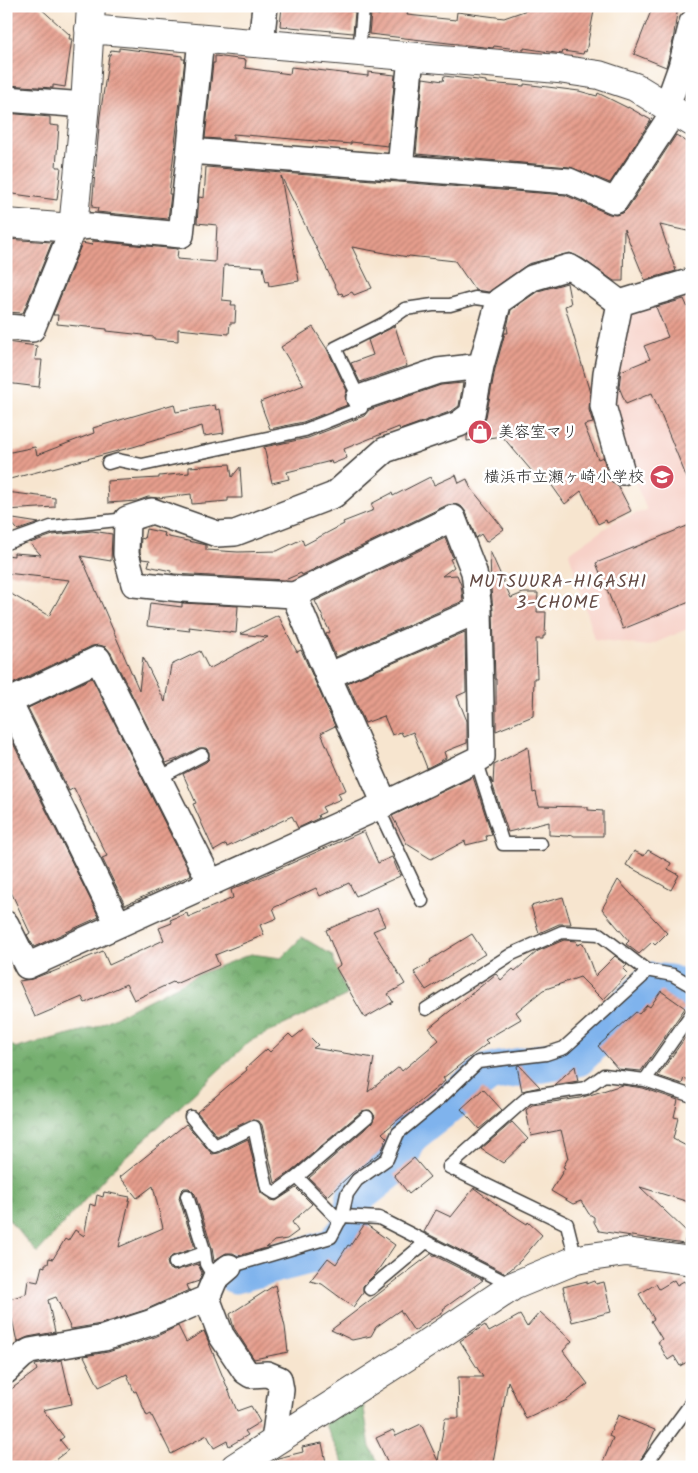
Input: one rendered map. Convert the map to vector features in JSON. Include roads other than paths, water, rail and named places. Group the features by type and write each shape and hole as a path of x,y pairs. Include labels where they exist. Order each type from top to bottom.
{"street":[{"path":"261,44 265,6"},
{"path":"6,327 32,329 73,228 85,105 90,18 201,39 558,69 599,75 635,87 678,113"},
{"path":"190,151 569,181 615,200 678,113 681,66 692,23"},
{"path":"6,223 73,228 90,226 181,235 201,39"},
{"path":"400,168 411,57"},
{"path":"6,99 85,105"},
{"path":"6,924 27,966 382,806 482,757 478,610 474,572 453,518 294,595 182,589 134,584 126,554 127,519 152,511 217,534 235,533 334,495 385,450 459,424 472,414 481,366 499,301 532,278 569,267 620,303"},
{"path":"620,303 692,281"},
{"path":"620,303 606,374 603,406 622,472"},
{"path":"359,398 438,371 481,366"},
{"path":"294,595 382,806"},
{"path":"328,676 478,610"},
{"path":"118,924 7,703 98,658 211,883"},
{"path":"234,1467 428,1343 513,1286 576,1260 626,1252 692,1261"},
{"path":"6,1371 30,1351 104,1338 150,1323 217,1281 221,1335 245,1371 251,1375 267,1374 279,1379 282,1390 274,1441"}],"lane":[{"path":"359,52 364,10 361,6"},
{"path":"108,464 118,460 142,465 305,430 361,408 359,398 336,348 405,309 433,305 450,305 475,298 499,301"},
{"path":"6,543 51,528 127,519"},
{"path":"159,778 202,755"},
{"path":"476,759 503,844 541,844"},
{"path":"382,806 422,901"},
{"path":"426,1009 512,954 562,932 599,934 646,970 673,975 692,986"},
{"path":"187,1196 206,1264 217,1281 332,1237 341,1219 347,1194 357,1180 387,1159 398,1133 439,1099 478,1062 546,1054 564,1048 642,978 646,970"},
{"path":"645,1080 692,1013"},
{"path":"576,1260 567,1224 450,1167 528,1097 586,1088 604,1075 645,1080 692,1096"},
{"path":"191,1116 215,1146 254,1127 267,1188 275,1193 297,1177 367,1117"},
{"path":"297,1177 341,1219 379,1218 513,1286"},
{"path":"370,1289 426,1242"},
{"path":"175,1262 204,1253"},
{"path":"644,1467 690,1408"}],"waterway":[{"path":"235,1274 332,1249 349,1230 356,1196 396,1164 409,1135 488,1073 577,1057 653,982 670,984 692,996"}],"place":[{"name":"美容室マリ","path":"480,432"},
{"name":"横浜市立瀬ヶ崎小学校","path":"662,477"}],"district":[{"name":"MUTSUURA-HIGASHI 3-CHOME","path":"558,592"}]}
